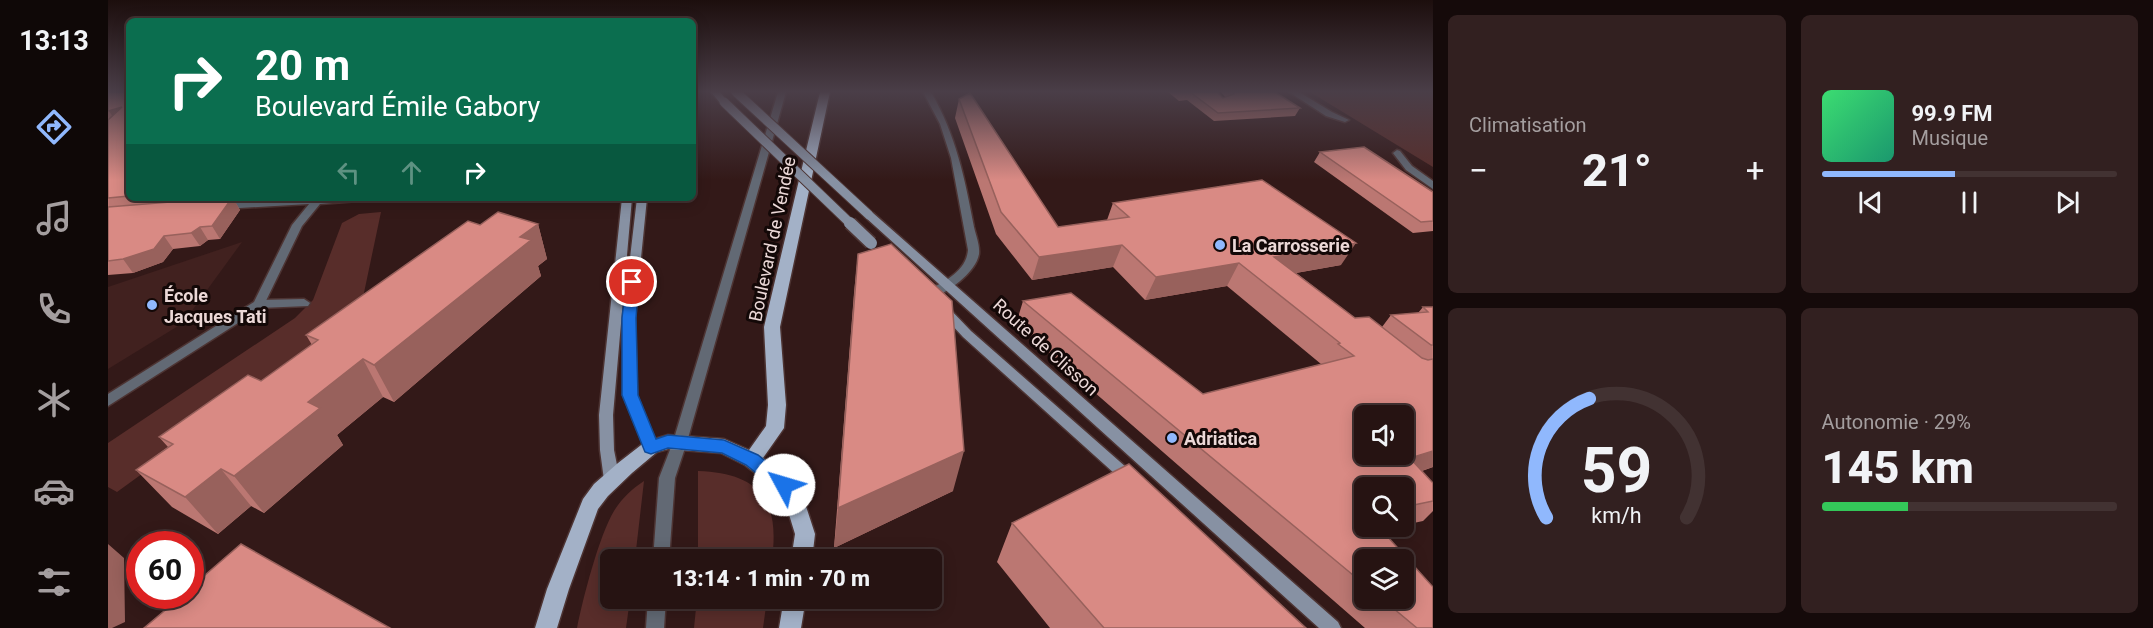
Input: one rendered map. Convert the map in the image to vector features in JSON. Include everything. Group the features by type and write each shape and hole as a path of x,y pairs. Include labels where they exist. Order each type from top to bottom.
{"main road":[{"path":"744,121 875,247"},
{"name":"Route de Clisson","path":"768,121 869,215 1332,628"},
{"name":"Boulevard de Vendée","path":"752,460 775,428 777,405 772,327 818,121"},
{"path":"612,480 607,450 606,416 627,201"},
{"path":"642,201 629,318 630,395 651,447"},
{"path":"925,292 967,334 1145,492"},
{"path":"546,628 554,598 590,505 612,480 651,447 668,442 724,446 752,460 792,494 805,534 803,549"},
{"path":"790,628 793,609"}],"street":[{"path":"661,549 667,478 680,442 773,121"},
{"path":"925,292 947,284 963,274 974,254 965,197 943,121"},
{"path":"1397,153 1409,168 1433,186"},
{"path":"215,206 281,201"},
{"path":"259,304 297,225 317,201"},
{"path":"108,401 259,304 304,303"},
{"path":"655,628 656,609"}],"shaded area":[{"path":"1358,121 1433,121 1433,167"},
{"path":"381,212 361,307 346,326 117,492 108,487 108,443 295,318 313,300 342,223 359,214"},
{"name":"École Jacques Tati","path":"242,242 183,323 108,369 108,287"},
{"path":"698,471 736,477 750,484 761,494 768,506 772,521 773,549 698,549"},
{"path":"644,481 636,549 600,549 600,609 629,609 626,628 577,628 592,568 608,522 631,491"},
{"path":"696,609 766,609 763,628 694,628"}],"building":[{"path":"108,121 126,121 126,196 108,198"},
{"path":"967,121 989,121 1058,227 1129,217 1113,203 1262,180 1356,243 1274,257 1355,318 1369,317 1422,358 1433,359 1433,451 1414,457 1414,405 1354,405 1354,465 1414,465 1414,462 1433,483 1433,501 1414,505 1414,477 1354,477 1354,537 1388,537 1399,549 1354,549 1354,576 1023,301 1071,293 1203,394 1354,356 1239,263 1156,277 1122,245 1039,257 1001,212"},
{"path":"1364,147 1433,192 1433,221 1421,222 1320,152"},
{"path":"183,201 230,201 212,226 200,227 191,233 164,236 154,249 123,259 108,261 108,207"},
{"path":"498,212 538,224 520,237 531,240 374,365 363,359 308,402 320,408 234,476 221,469 185,497 136,470 173,444 159,437 248,375 261,381 318,340 306,335 468,221 480,225"},
{"path":"891,244 952,301 964,451 838,508 858,254"},
{"path":"1423,307 1433,307 1433,345 1391,315 1428,312"},
{"path":"1129,464 1306,628 1104,628 1012,523"},
{"path":"241,544 390,628 144,628 167,609 204,609 204,576"},
{"path":"1414,566 1433,587 1433,628 1417,628 1394,609 1414,609"}],"place":[{"name":"La Carrosserie","path":"1220,245"},
{"name":"École Jacques Tati","path":"152,305"},
{"name":"Adriatica","path":"1172,438"}],"route":[{"path":"632,282 629,318 630,395 651,447 668,442 724,446 752,460 784,485"}]}
